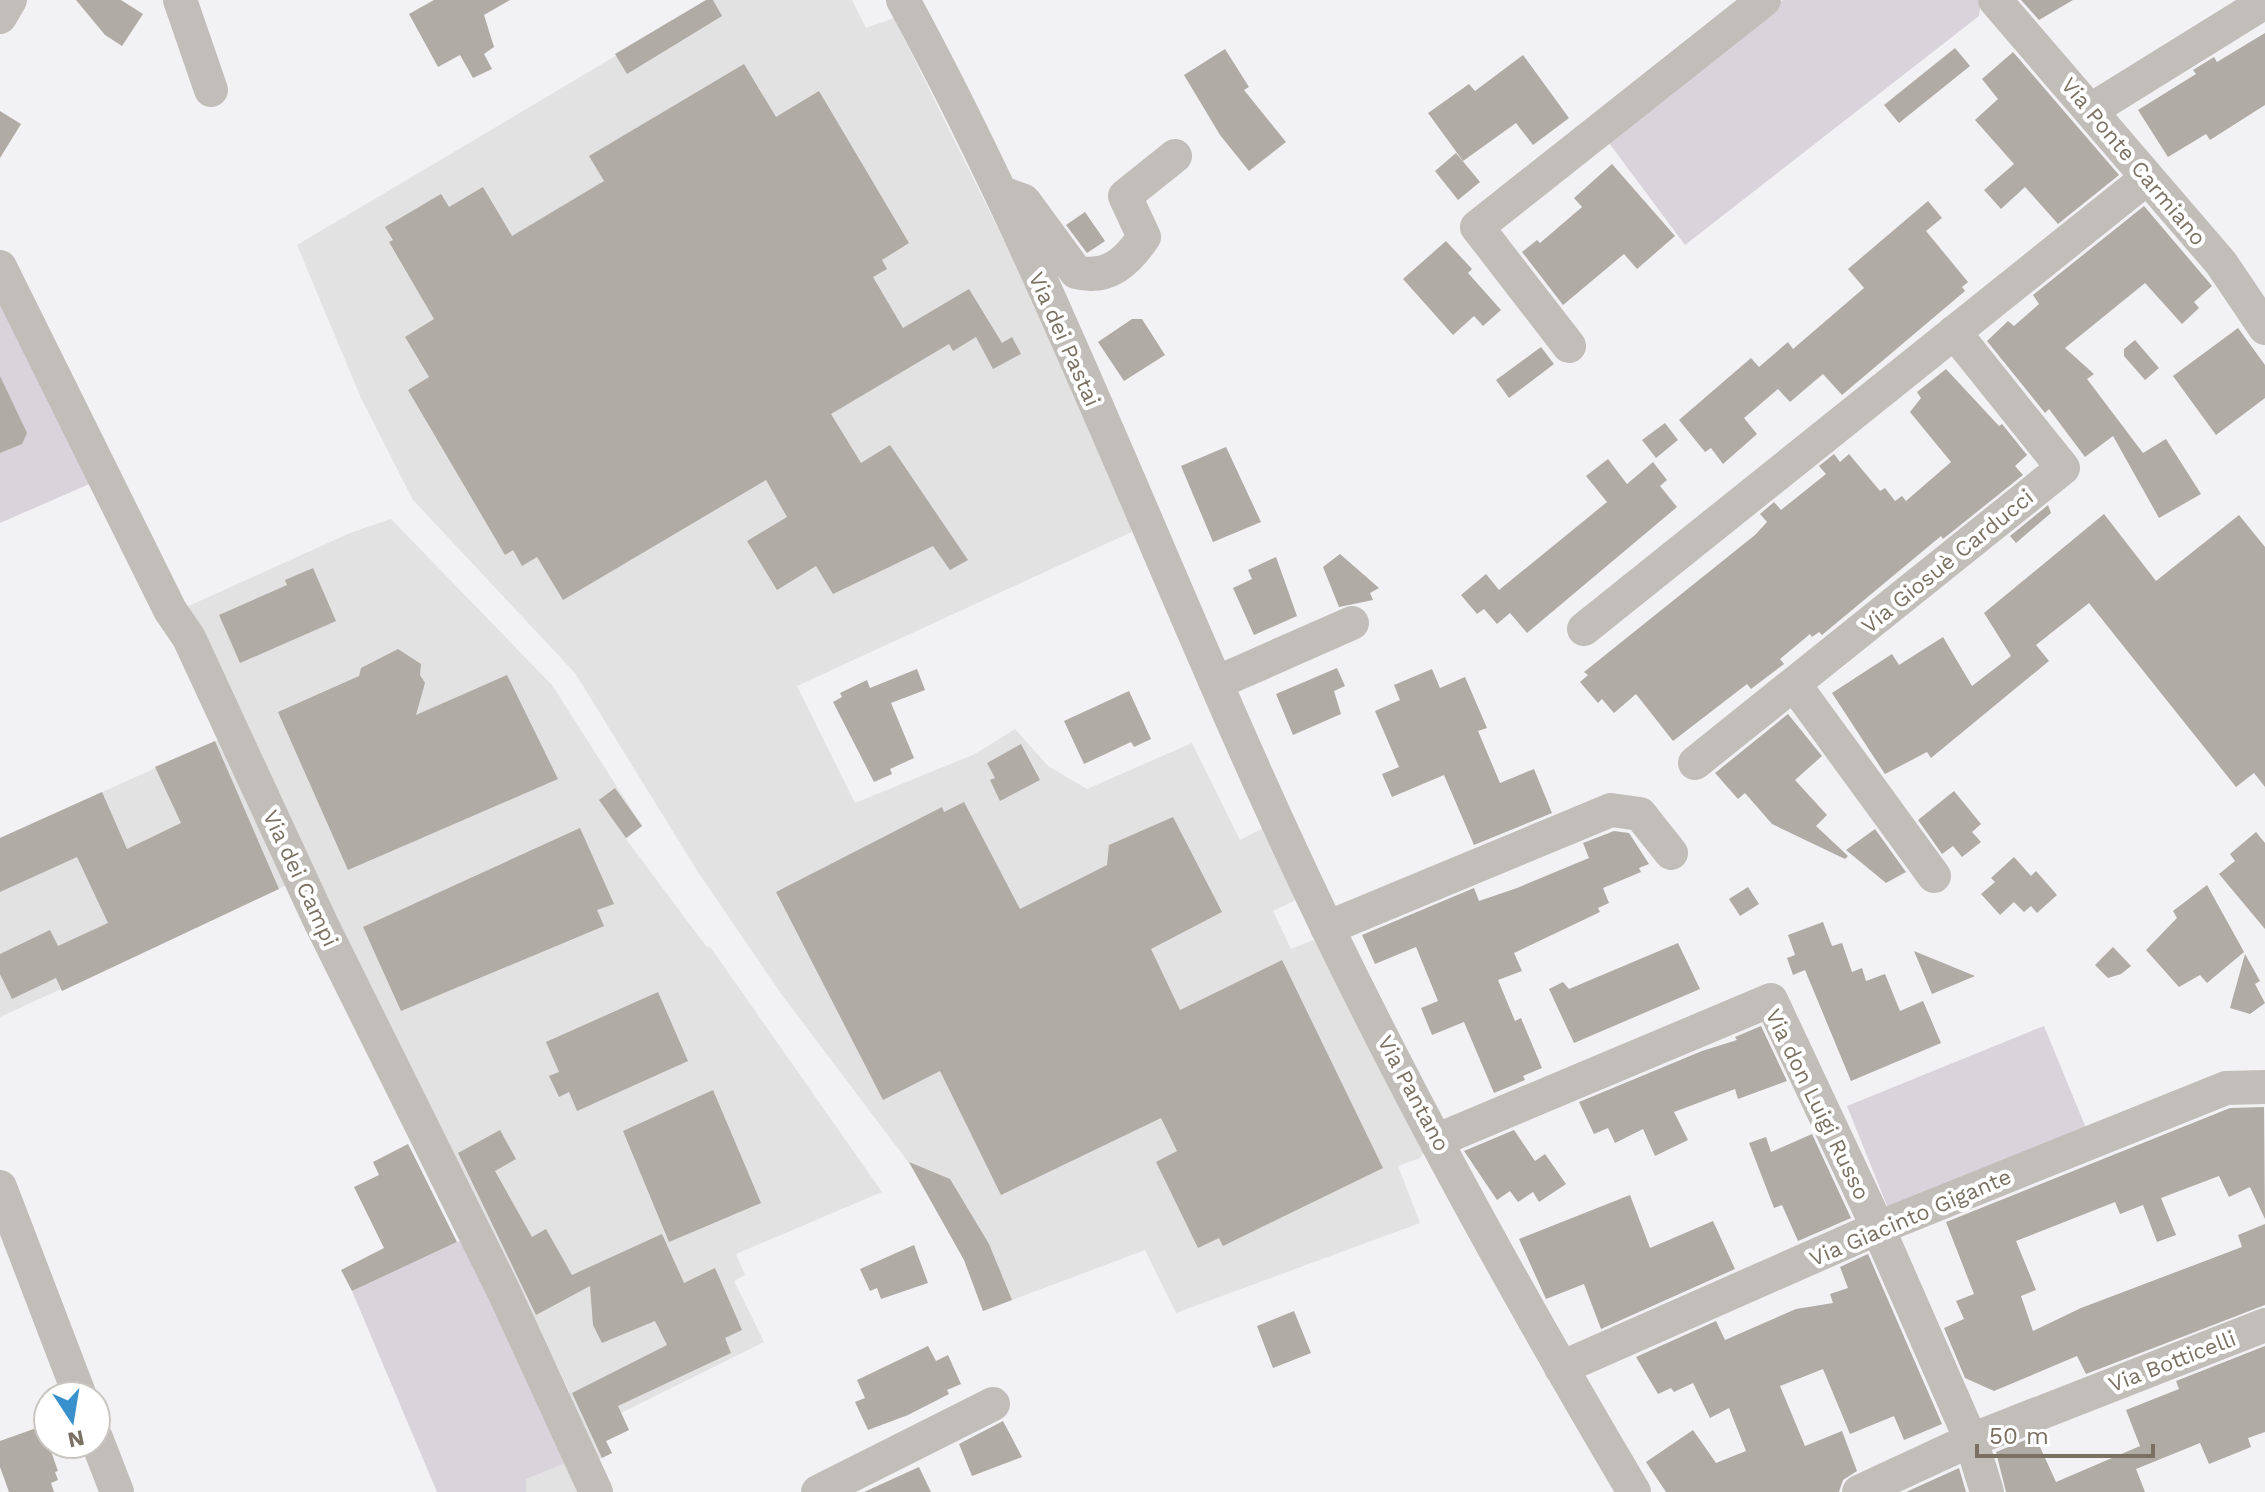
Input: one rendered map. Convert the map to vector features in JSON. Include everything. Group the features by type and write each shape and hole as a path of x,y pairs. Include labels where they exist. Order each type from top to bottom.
{"street":[{"path":"0,17 10,0"},
{"path":"180,0 211,90"},
{"name":"Via dei Pastai","path":"903,0 940,69 998,191 1216,683"},
{"path":"1569,346 1477,227 1764,0"},
{"name":"Via Ponte Carmiano","path":"1995,0 2221,263 2265,328"},
{"path":"2091,110 2265,2"},
{"path":"998,191 1024,201 1076,272 1094,276 1126,262 1144,237 1125,196 1175,156"},
{"path":"1584,629 2147,178"},
{"name":"Via dei Campi","path":"0,267 170,610 189,638 321,923 504,1292 596,1492"},
{"name":"Via Giosuè Carducci","path":"1695,763 2063,468 1954,332"},
{"path":"1216,683 1352,623"},
{"name":"Via Pantano","path":"1216,683 1327,928 1561,1368 1634,1492"},
{"path":"1794,684 1934,876"},
{"path":"1327,928 1611,810 1640,814 1671,853"},
{"name":"Via don Luigi Russo","path":"1438,1140 1771,1000 1878,1228 1971,1440 1987,1492"},
{"name":"Via Giacinto Gigante","path":"1561,1368 1878,1228 2226,1088 2265,1087"},
{"path":"0,1187 74,1380"},
{"name":"Via Botticelli","path":"1859,1492 1971,1440 2265,1325"},
{"path":"818,1492 993,1404"},
{"path":"105,1460 117,1492"}],"shaded area":[{"path":"710,0 852,0 866,28 894,18 1044,322 1136,530 797,686 855,803 975,754 1015,729 1048,766 1087,789 1192,743 1240,840 1265,827 1300,898 1273,911 1291,949 1316,939 1426,1149 1420,1158 1398,1166 1420,1223 1176,1313 1145,1250 983,1311 964,1260 909,1163 782,995 698,872 575,673 413,500 361,398 297,245"},
{"path":"1783,0 1981,0 1979,16 1685,245 1606,139"},
{"path":"0,285 94,482 0,523"},
{"path":"391,519 552,685 642,826 626,839 706,946 711,948 882,1192 736,1254 745,1275 734,1281 764,1342 621,1413 629,1430 606,1441 612,1453 587,1465 566,1396 570,1393 555,1363 542,1369 182,609 350,533"},
{"path":"218,740 291,883 0,1017 0,838"},
{"path":"2044,1026 2088,1133 1890,1213 1847,1106"},
{"path":"464,1239 571,1461 526,1479 526,1492 437,1492 352,1291"},
{"path":"571,1461 591,1492 526,1492 525,1479"}],"building":[{"path":"76,0 121,0 143,14 122,46 105,35"},
{"path":"434,0 510,0 484,15 494,47 484,54 492,69 473,78 460,55 438,67 409,14"},
{"path":"706,0 713,0 722,16 627,74 615,54"},
{"path":"2021,0 2073,0 2039,20"},
{"path":"2265,33 2265,105 2210,140 2206,134 2168,157 2138,110 2196,74 2193,70 2214,57 2217,62"},
{"path":"1955,48 1970,66 1899,123 1884,105"},
{"path":"1225,49 1249,87 1244,90 1286,142 1249,171 1220,135 1184,75"},
{"path":"2013,52 2119,175 2058,224 2025,187 2001,209 1984,190 2014,164 1975,120 1998,99 1982,79"},
{"path":"1523,55 1569,118 1533,145 1516,123 1463,161 1428,113 1469,84 1475,91"},
{"path":"744,64 776,117 819,91 909,243 882,260 887,269 873,277 903,328 969,289 1002,343 1012,337 1021,354 993,369 976,337 953,351 949,344 831,414 861,463 890,445 968,560 950,570 933,546 833,594 816,566 777,590 747,541 787,517 766,480 563,600 537,557 522,566 513,550 505,555 408,390 429,377 405,337 434,319 389,242 393,240 385,227 441,194 449,207 483,187 512,236 604,181 589,156"},
{"path":"0,111 21,124 0,158"},
{"path":"1456,153 1480,182 1458,200 1435,171"},
{"path":"1612,164 1675,236 1637,269 1624,254 1563,305 1522,252 1537,240 1540,243 1582,207 1574,198"},
{"path":"1928,201 1942,218 1926,231 1968,282 1962,287 1965,291 1842,395 1823,374 1790,402 1778,389 1744,418 1757,434 1723,464 1711,448 1705,452 1679,420 1751,358 1759,367 1788,342 1793,349 1864,288 1848,269"},
{"path":"2144,206 2212,286 2194,302 2199,308 2182,324 2145,283 2065,348 2094,374 2087,379 2143,453 2166,439 2201,494 2159,518 2113,436 2085,457 2049,409 2045,413 1987,341 2008,321 2014,326 2039,304 2033,295"},
{"path":"1085,212 1105,241 1087,253 1066,225"},
{"path":"1446,241 1472,269 1468,273 1501,310 1483,326 1474,316 1453,335 1403,279"},
{"path":"1132,319 1142,319 1165,355 1124,381 1098,342"},
{"path":"2238,328 2265,365 2265,398 2216,435 2173,376"},
{"path":"2135,340 2159,368 2145,380 2124,356 2124,349"},
{"path":"1541,347 1554,364 1509,398 1496,380"},
{"path":"1946,369 1999,426 2002,424 2027,455 2015,466 2023,475 1943,539 1941,536 1822,635 1819,632 1812,637 1810,634 1780,659 1784,664 1751,689 1747,684 1673,741 1636,694 1614,713 1602,699 1598,703 1580,682 1588,675 1584,672 1755,535 1767,522 1760,514 1774,502 1781,510 1826,474 1819,466 1834,454 1840,462 1849,454 1880,491 1885,488 1895,501 1902,496 1906,501 1951,462 1910,412 1921,398 1917,392"},
{"path":"0,376 27,433 22,444 0,453"},
{"path":"1665,423 1678,440 1656,458 1642,440"},
{"path":"1226,447 1261,522 1213,542 1181,466"},
{"path":"1608,459 1627,484 1653,462 1667,480 1660,486 1677,507 1527,633 1510,613 1497,624 1484,609 1477,614 1461,595 1486,574 1499,590 1607,502 1586,476"},
{"path":"2048,505 2051,513 2016,543 2010,536"},
{"path":"2104,514 2156,581 2239,515 2265,547 2265,787 2254,773 2236,787 2089,603 2036,645 2049,661 1931,758 1927,752 1885,774 1832,693 1892,654 1899,665 1943,637 1972,686 2011,656 1984,613"},
{"path":"1340,554 1379,588 1370,593 1373,600 1339,607 1323,567"},
{"path":"1276,557 1297,616 1254,635 1233,588 1252,579 1248,570"},
{"path":"313,568 336,621 240,663 219,615 287,585 285,580"},
{"path":"398,649 421,664 420,675 425,683 416,715 507,675 558,779 348,870 278,712 359,676 361,668"},
{"path":"1337,668 1345,686 1334,691 1341,714 1293,735 1276,694"},
{"path":"917,669 925,690 891,703 914,758 890,769 892,774 874,782 833,702 842,697 840,693 867,680 870,688"},
{"path":"1432,669 1440,688 1465,677 1487,728 1478,731 1500,783 1534,769 1552,813 1474,845 1444,775 1392,797 1382,774 1399,767 1375,711 1400,700 1394,685"},
{"path":"1129,691 1151,739 1134,747 1131,742 1084,764 1064,721"},
{"path":"1788,714 1822,756 1795,780 1827,815 1816,826 1848,856 1845,859 1772,824 1745,793 1738,799 1715,773"},
{"path":"215,741 279,889 62,991 56,978 12,999 0,974 0,954 50,930 58,946 108,923 77,857 0,892 0,838 102,792 127,849 181,823 155,767"},
{"path":"1021,744 1040,780 1000,801 990,780 995,778 987,763"},
{"path":"615,788 642,826 626,838 599,800"},
{"path":"1954,791 1981,824 1972,832 1981,842 1962,857 1953,846 1942,854 1918,820"},
{"path":"964,802 1020,909 1107,865 1109,845 1173,817 1222,912 1151,949 1180,1010 1282,960 1383,1168 1223,1246 1219,1238 1198,1248 1156,1162 1177,1151 1161,1118 1001,1195 940,1071 883,1100 776,892 942,807 944,812"},
{"path":"580,828 614,904 597,910 604,926 401,1011 363,927"},
{"path":"1875,829 1906,872 1886,883 1846,850"},
{"path":"1614,831 1629,833 1649,864 1639,868 1641,872 1603,888 1609,903 1598,908 1600,912 1514,953 1522,971 1498,980 1515,1021 1521,1018 1542,1068 1523,1076 1525,1080 1494,1093 1464,1022 1432,1035 1421,1008 1438,1001 1416,947 1375,964 1362,935 1474,888 1479,901 1517,888 1589,858 1583,843"},
{"path":"2256,832 2265,843 2265,929 2219,874 2235,861 2230,854"},
{"path":"2014,857 2031,876 2036,871 2057,895 2037,913 2031,906 2024,912 2014,902 2000,915 1981,894 1995,882 1991,878"},
{"path":"2207,885 2244,952 2207,983 2200,975 2179,987 2146,950 2177,918 2173,911"},
{"path":"1748,887 1759,904 1740,916 1729,899"},
{"path":"1823,922 1832,946 1842,943 1852,972 1862,968 1866,981 1885,974 1900,1011 1923,1001 1941,1043 1851,1081 1805,970 1793,975 1787,958 1795,955 1788,935"},
{"path":"1678,943 1700,989 1574,1043 1549,989 1563,982 1569,989"},
{"path":"2113,947 2131,966 2121,974 2108,978 2095,965"},
{"path":"1914,951 1975,976 1932,994"},
{"path":"2245,954 2260,981 2255,984 2265,1003 2250,1014 2230,1008"},
{"path":"658,992 688,1061 577,1111 569,1092 559,1097 549,1076 559,1072 546,1042"},
{"path":"1761,1026 1787,1081 1738,1099 1735,1089 1674,1112 1688,1140 1655,1156 1643,1129 1615,1143 1608,1128 1594,1134 1579,1102 1702,1051 1737,1040 1735,1037"},
{"path":"713,1090 761,1203 669,1242 623,1131"},
{"path":"2264,1107 2265,1219 2250,1187 2229,1197 2219,1176 2161,1198 2176,1235 2157,1242 2143,1205 2120,1214 2115,1202 2016,1241 2036,1290 2021,1296 2033,1331 2081,1308 2242,1247 2238,1235 2265,1224 2265,1305 2086,1374 2077,1356 1994,1391 1965,1378 1944,1328 1964,1319 1956,1301 1974,1294 1946,1222 2230,1108"},
{"path":"500,1130 516,1159 495,1171 532,1237 546,1229 572,1275 662,1234 684,1283 715,1268 742,1330 725,1338 731,1353 618,1406 629,1430 606,1441 612,1453 602,1458 572,1393 667,1345 655,1321 602,1343 593,1325 590,1286 536,1315 458,1153"},
{"path":"1514,1130 1535,1161 1545,1154 1566,1184 1539,1202 1533,1192 1518,1202 1510,1191 1497,1200 1464,1151"},
{"path":"1812,1134 1851,1218 1798,1241 1782,1205 1774,1208 1749,1143 1766,1137 1771,1152"},
{"path":"408,1144 457,1242 352,1291 341,1270 384,1248 354,1187 379,1175 373,1162"},
{"path":"909,1162 950,1179 989,1244 1012,1300 983,1311 964,1260"},
{"path":"1630,1195 1650,1248 1713,1221 1735,1269 1601,1329 1584,1284 1546,1299 1519,1239"},
{"path":"914,1245 928,1283 881,1299 877,1288 870,1291 860,1269"},
{"path":"1868,1254 1942,1424 1904,1440 1894,1416 1850,1434 1823,1369 1780,1386 1805,1446 1842,1431 1857,1471 1843,1480 1839,1492 1666,1492 1646,1462 1693,1430 1716,1463 1746,1451 1729,1408 1710,1418 1693,1383 1674,1392 1671,1388 1658,1394 1636,1357 1716,1321 1725,1340 1796,1309 1833,1303 1830,1294 1848,1288 1840,1267"},
{"path":"1294,1311 1311,1353 1273,1368 1257,1326"},
{"path":"928,1346 936,1361 948,1355 961,1384 947,1390 949,1394 908,1415 868,1430 855,1402 865,1398 857,1380"},
{"path":"2265,1346 2265,1432 2248,1438 2251,1447 2209,1464 2200,1443 2136,1469 2145,1492 2006,1492 1996,1452 2035,1436 2056,1482 2140,1446 2126,1410 2179,1389 2176,1381"},
{"path":"1003,1421 1022,1457 972,1476 959,1444"},
{"path":"32,1430 32,1460 54,1460 58,1471 55,1472 58,1480 51,1483 54,1492 9,1492 0,1467 0,1441"},
{"path":"919,1467 931,1492 864,1492"},
{"path":"1959,1468 1966,1492 1906,1492"}]}
